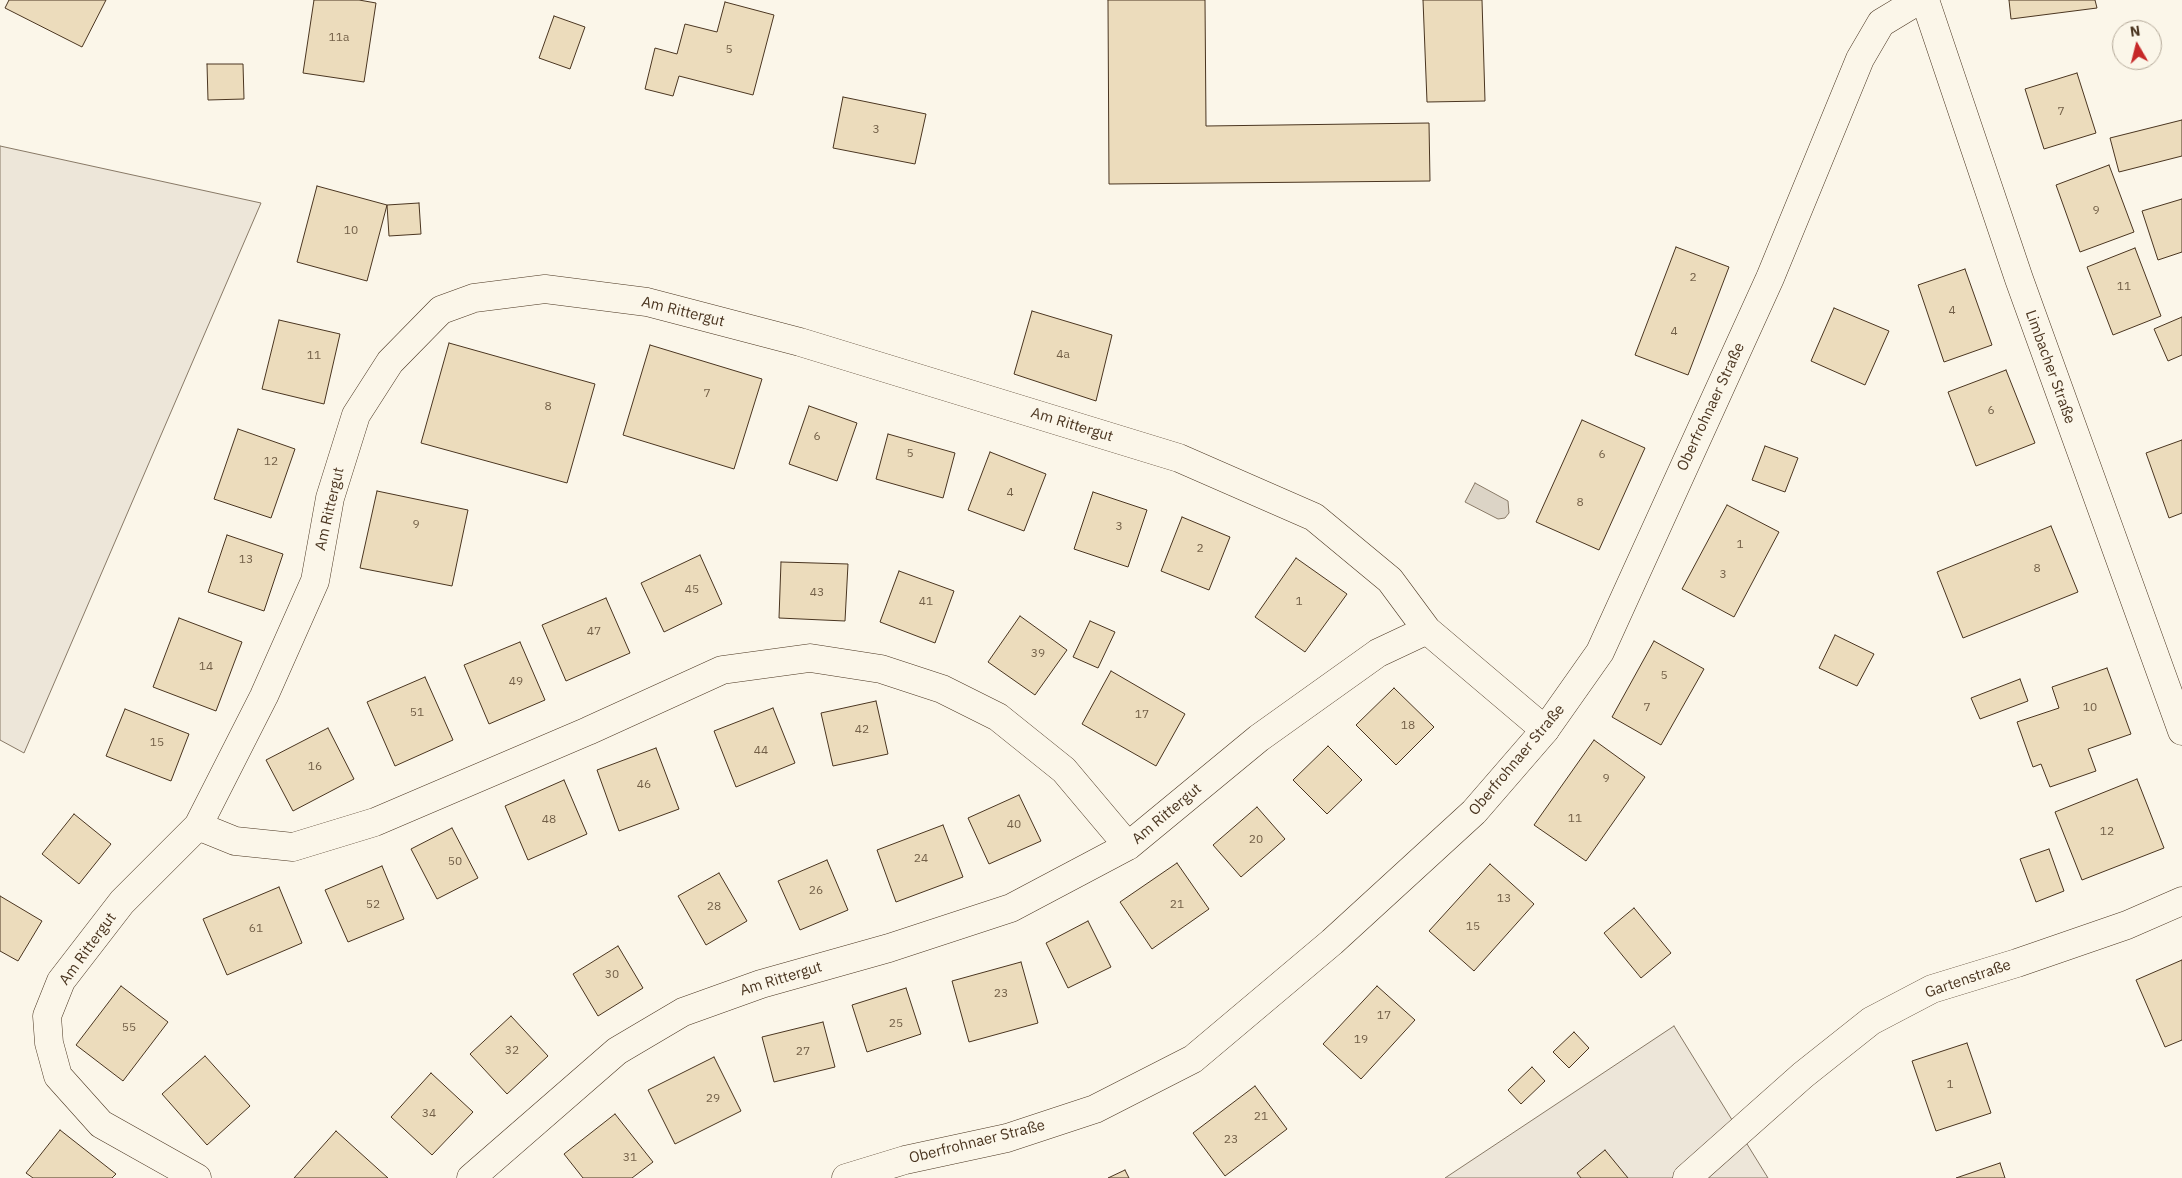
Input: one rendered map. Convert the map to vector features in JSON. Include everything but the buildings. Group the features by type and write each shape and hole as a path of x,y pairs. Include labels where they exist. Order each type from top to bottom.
{"street":[{"name":"Oberfrohnaer Straße","path":"846,1178 905,1160 1006,1138 1095,1109 1193,1059 1332,942 1474,812 1545,730 1600,652 1770,278 1860,59 1881,23 1919,0"},
{"name":"Limbacher Straße","path":"1924,0 2019,279 2182,731"},
{"name":"Am Rittergut","path":"197,1178 101,1124 58,1076 49,1043 47,1016 61,981 122,902 198,826 264,696 314,581 330,498 356,415 390,362 441,310 474,298 545,288 647,302 800,342 1179,458 1314,517 1390,580 1427,630 1545,730"},
{"name":"Am Rittergut","path":"471,1178 617,1051 683,1012 760,984 889,948 1011,908 1128,846 1259,738 1378,653 1427,630"},
{"name":"Am Rittergut","path":"198,826 236,841 293,847 375,822 588,731 722,670 810,658 881,669 942,689 998,717 1064,770 1128,846"},
{"name":"Gartenstraße","path":"1687,1178 1803,1075 1871,1021 1932,989 2017,963 2118,928 2182,901"}],"shaded area":[{"path":"0,146 261,203 24,753 0,740"},
{"path":"1475,483 1508,501 1509,513 1505,518 1498,519 1465,502"},
{"path":"1674,1026 1768,1178 1445,1178"}]}
